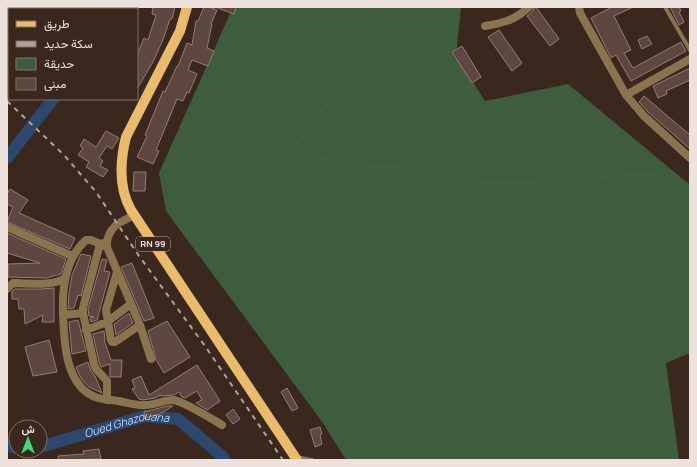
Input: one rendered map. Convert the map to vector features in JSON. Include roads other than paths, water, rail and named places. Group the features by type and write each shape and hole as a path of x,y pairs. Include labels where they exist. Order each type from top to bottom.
{"main road":[{"name":"RN 99","path":"187,7 180,31 126,137 121,154 121,176 123,188 128,204 134,215 295,458"}],"street":[{"path":"485,26 509,21 519,16 529,7"},
{"path":"579,7 580,13 626,95 644,116 690,158"},
{"path":"626,95 690,59"},
{"path":"107,400 107,381 96,369 94,364 86,330 83,303 104,245 112,230 119,223 134,215"},
{"path":"7,227 72,256"},
{"path":"150,359 140,325 104,245 91,240 86,240 72,256 65,278 63,315 67,359 78,384 95,397 107,400 145,406 174,400 222,425"},
{"path":"117,272 106,310 111,340 113,342 140,325"},
{"path":"7,289 13,283 60,282 65,278"},
{"path":"86,330 107,322 130,304"},
{"path":"63,315 83,313"}],"lane":[{"path":"665,7 690,50"},
{"path":"295,458 312,460"}],"waterway":[{"name":"Oued Ghazouana","path":"7,158 52,100"},
{"name":"Oued Ghazouana","path":"48,445 145,416 178,419 225,460"}],"railway":[{"path":"7,101 64,155 96,192 139,256 205,346 283,460"}]}
